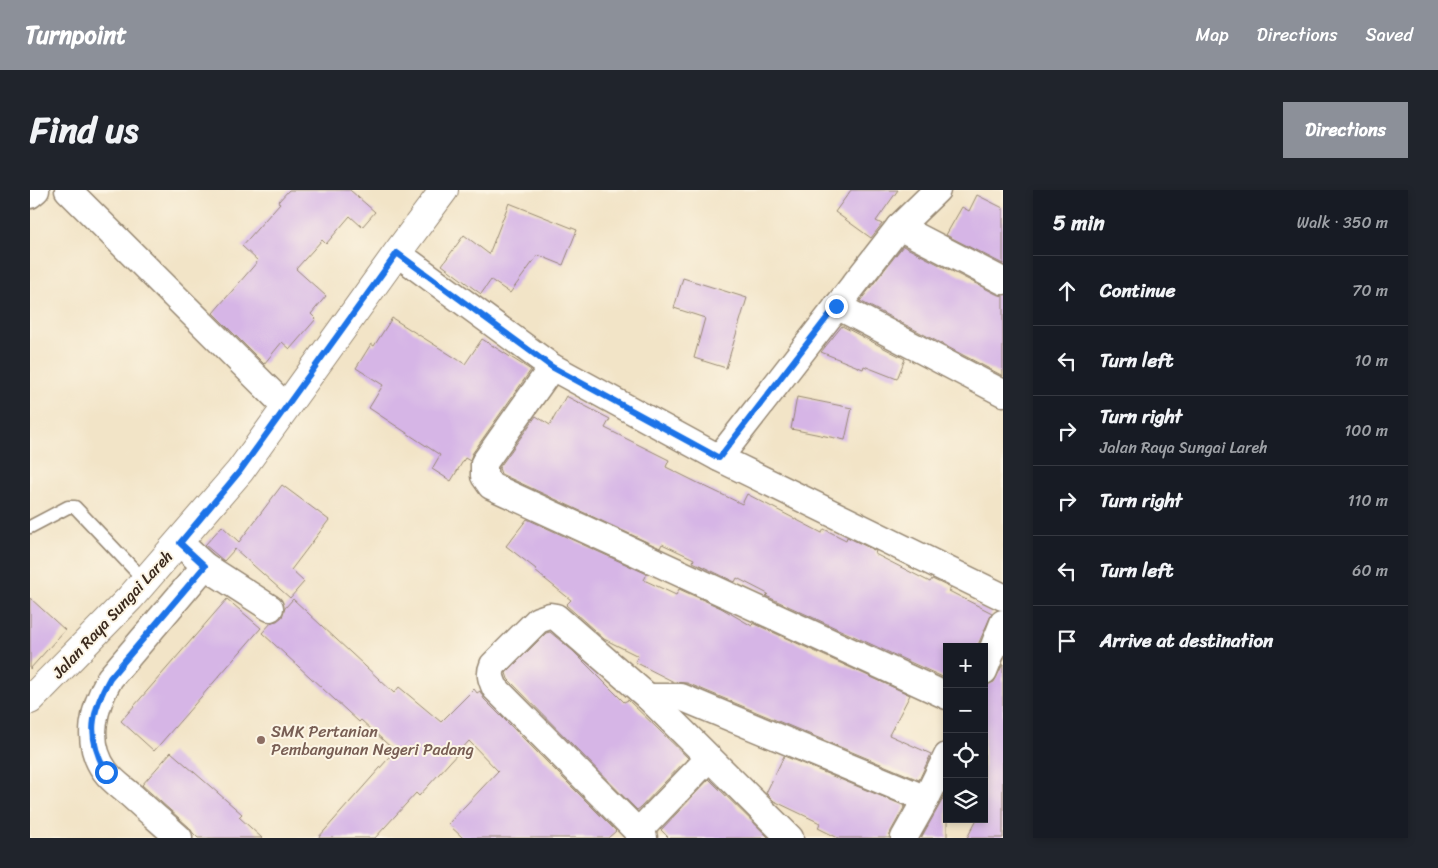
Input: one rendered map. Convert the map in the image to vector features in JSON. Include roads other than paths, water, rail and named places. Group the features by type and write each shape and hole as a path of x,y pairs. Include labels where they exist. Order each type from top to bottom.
{"street":[{"path":"30,195 36,190"},
{"path":"68,190 286,407"},
{"name":"Jalan Raya Sungai Lareh","path":"30,700 180,543 240,471 444,190"},
{"path":"719,458 899,227 937,190"},
{"path":"899,227 1003,281"},
{"path":"397,253 552,367 719,458 1003,597"},
{"path":"836,306 1003,393"},
{"path":"552,367 484,463 484,476 491,486 943,694"},
{"path":"180,543 205,566 270,608"},
{"path":"179,838 106,772 97,756 93,739 94,717 100,697 110,678 205,566"},
{"path":"709,758 641,835 495,688 490,672 493,665 538,620 550,616 556,617 648,697 790,838"},
{"path":"988,661 1003,623"},
{"path":"648,697 681,696 926,799"},
{"path":"904,838 943,764"}],"lane":[{"path":"30,527 68,507 74,507 145,581"}],"place":[{"name":"SMK Pertanian Pembangunan Negeri Padang","path":"261,740"}]}
